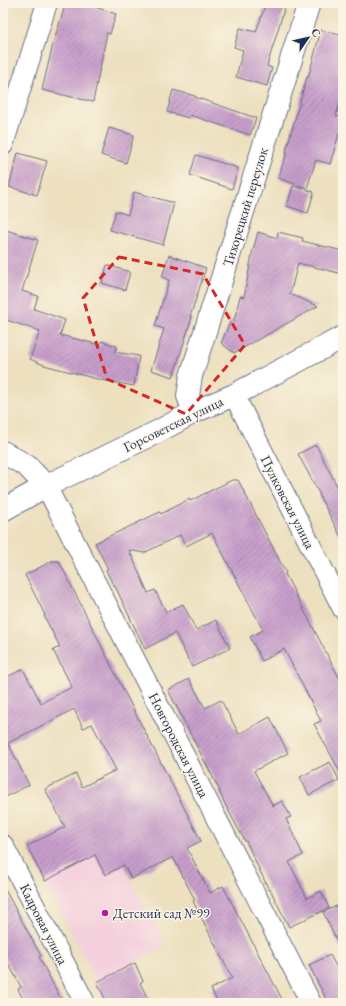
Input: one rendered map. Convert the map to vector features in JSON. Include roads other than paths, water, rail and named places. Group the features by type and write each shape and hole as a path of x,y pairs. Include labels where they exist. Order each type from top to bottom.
{"street":[{"path":"3,145 47,3"},
{"name":"Тихорецкий переулок","path":"194,412 188,396 192,376 309,3"},
{"name":"Горсоветская улица","path":"3,510 46,486 159,432 194,412 234,395 343,337"},
{"name":"Пулковская улица","path":"234,395 343,609"},
{"path":"3,452 27,466 46,486"},
{"name":"Новгородская улица","path":"46,486 311,1003"},
{"name":"Кадровая улица","path":"3,845 85,1003"}],"place":[{"name":"Детский сад №99","path":"105,913"}]}
